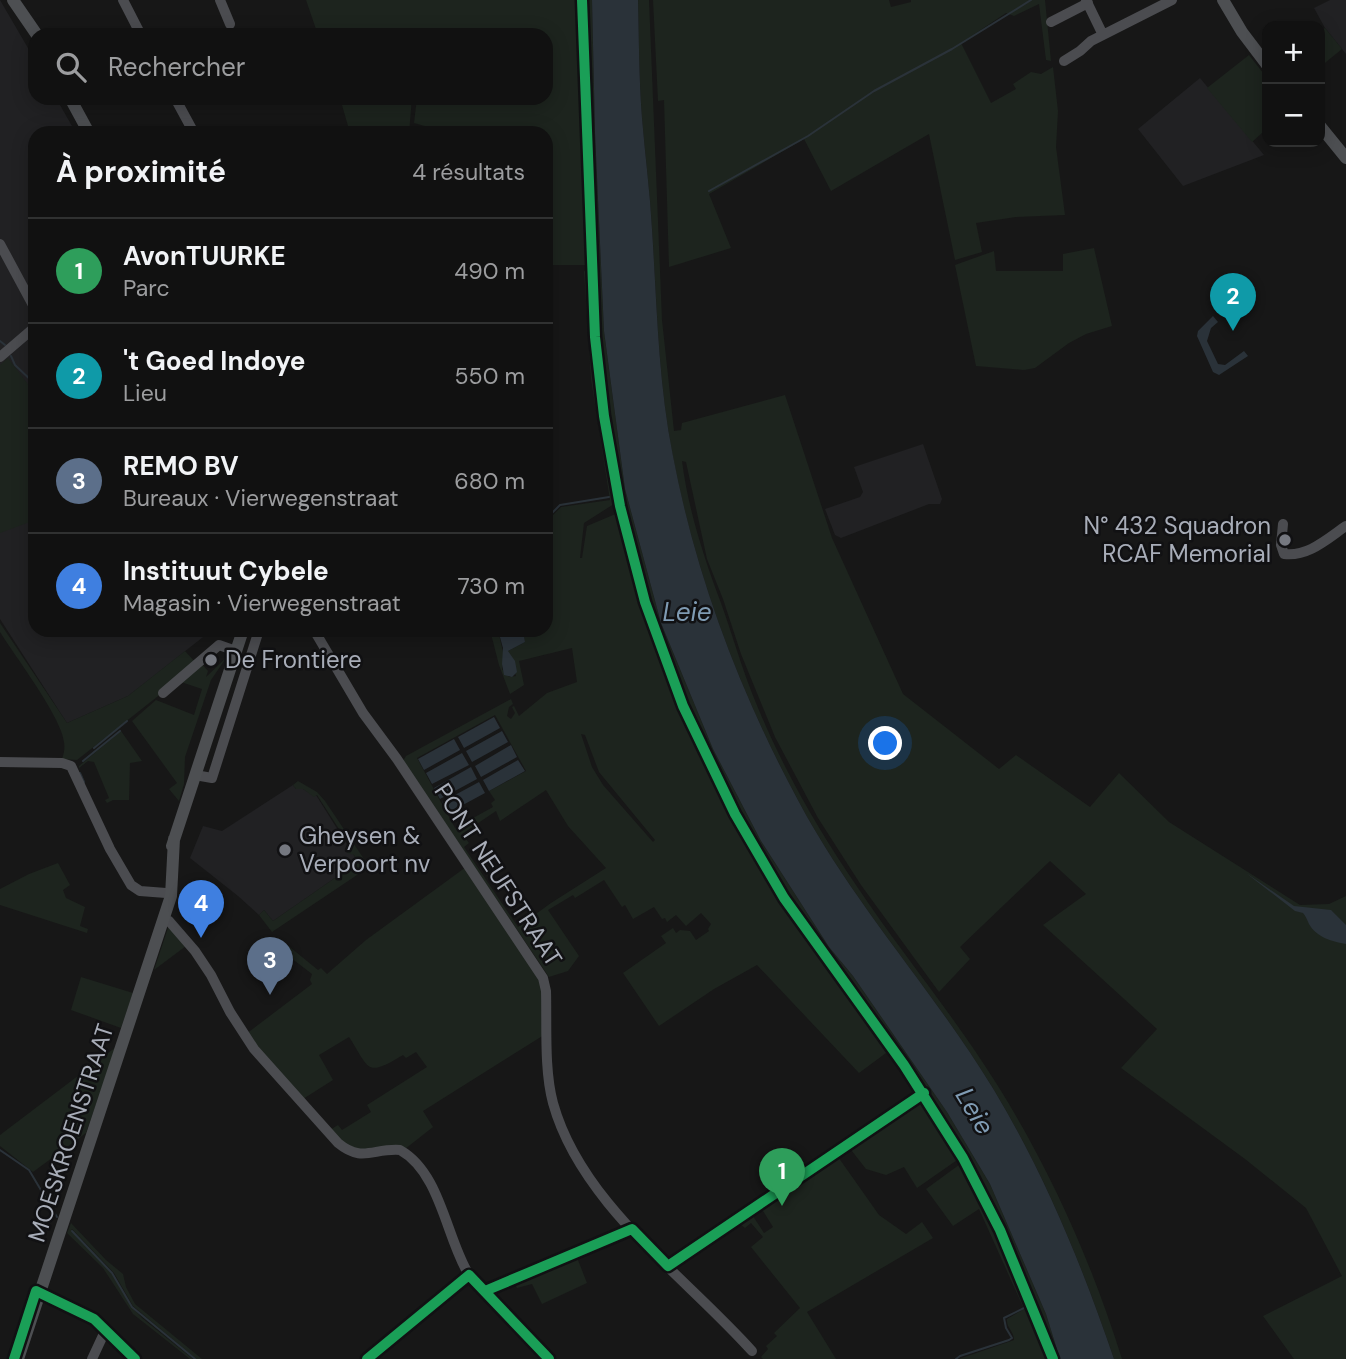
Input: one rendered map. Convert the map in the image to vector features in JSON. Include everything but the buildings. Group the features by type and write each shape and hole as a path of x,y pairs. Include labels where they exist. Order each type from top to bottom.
{"main road":[{"path":"13,0 32,28"},
{"path":"19,0 33,28"},
{"path":"1226,1 1242,33 1262,59"},
{"path":"74,105 85,126"},
{"path":"1325,131 1346,158"},
{"name":"MOESKROENSTRAAT","path":"18,1359 163,919 174,839 241,637"}],"street":[{"path":"123,0 137,28"},
{"path":"220,0 230,24"},
{"path":"1064,61 1156,4 1172,0"},
{"path":"1051,22 1087,1 1103,35"},
{"path":"179,105 190,126"},
{"path":"0,244 28,296"},
{"path":"0,358 28,333"},
{"path":"1283,524 1281,545 1284,554 1294,555 1310,550 1346,526"},
{"path":"195,775 212,778 257,637"},
{"name":"PONT NEUFSTRAAT","path":"318,637 363,713 397,759 542,978 546,991 553,1103 588,1177 618,1215 752,1351"},
{"path":"163,693 219,645 236,651"},
{"path":"0,762 62,763 71,766 110,849 131,885 141,891 168,895"},
{"path":"163,919 169,920 195,951 254,1049 338,1143 356,1154 400,1150 415,1162 436,1197 462,1262 470,1275 549,1359"},
{"path":"41,1293 94,1319 135,1359"},
{"path":"92,1359 106,1329"}],"shaded area":[{"path":"0,0 28,48 28,105 60,105 72,126 28,126 28,637 203,637 128,696 67,723 0,619"},
{"path":"306,0 578,0 590,265 553,265 553,126 424,126 414,123 416,105 553,105 553,28 316,28"},
{"path":"584,0 592,0 604,331 625,489 661,623 713,749 761,841 829,947 853,976 947,1112 990,1184 1046,1314 1060,1359 1055,1359 1013,1251 961,1148 904,1060 790,902 750,837 715,770 685,701 659,630 620,484 598,334"},
{"path":"638,0 649,0 662,320 674,431 681,430 682,423 785,395 832,538 903,694 999,769 1016,755 1090,807 1119,773 1169,822 1300,905 1329,904 1346,896 1346,1359 1294,1359 1263,1316 1342,1276 1306,1208 1245,1159 1121,1068 1157,1029 1043,925 1086,894 1050,861 960,947 970,959 939,992 861,885 818,818 775,737 741,654 707,559 686,462 682,461 692,515 703,551 751,691 777,751 843,866 964,1035 1036,1151 1084,1253 1122,1359 1114,1359 1061,1221 1030,1155 994,1090 971,1053 844,877 799,802 758,720 723,634 694,546 673,457 659,343 641,103"},
{"path":"653,0 889,0 891,7 911,0 1045,0 1051,61 1046,60 1039,4 1014,16 1006,13 961,43 991,103 1016,89 1013,84 1031,72 1041,74 1053,67 1058,111 1056,147 1065,215 1016,217 976,223 982,252 955,260 929,134 831,191 804,139 709,194 731,248 669,267 664,100 658,101"},
{"path":"1330,0 1346,0 1346,54 1325,28 1325,21 1321,21 1314,8"},
{"path":"1325,28 1342,49 1325,63"},
{"path":"1249,55 1262,72 1262,133 1252,142 1207,88"},
{"path":"1200,78 1264,155 1183,186 1138,129"},
{"path":"342,105 411,105 410,126 348,126"},
{"path":"1094,248 1112,326 1086,334 1069,343 1035,368 1024,370 976,366 955,265 994,251 996,271 1063,271 1063,254"},
{"path":"584,271 590,272 601,412 617,502 584,523 580,558 587,526 618,513 663,659 695,739 726,801 782,899 917,1089 886,1053 859,1073 757,965 714,989 659,1026 623,973 666,943 661,936 673,928 676,933 680,930 690,931 696,940 709,931 711,924 701,913 686,926 676,915 667,922 654,907 633,919 604,880 575,898 573,895 548,910 579,956 568,971 549,977 403,761 406,756 511,699 513,704 509,707 507,716 511,719 515,713 512,707 514,706 519,716 547,693 577,682 572,648 519,661 524,685 510,694 499,665 492,637 500,637 504,656 502,669 509,677 516,676 508,651 525,642 524,637 553,637 553,515 561,507 610,500 591,379","holes":["495,715 526,771 489,791 495,800 491,803 493,807 455,828 417,758","581,734 585,735 599,772 655,840 653,842 603,785 592,767","546,790 568,826 606,868 518,927 464,847 469,843 462,834 496,811 500,821"]},
{"path":"8,358 28,384 28,523 0,533 0,365"},
{"path":"923,444 942,499 940,504 929,504 841,538 835,535 825,509 860,497 863,492 854,467"},
{"path":"0,623 67,723 128,696 185,651 196,663 77,760 62,759 64,742 61,731 37,687 0,632"},
{"path":"226,658 211,680 185,757 184,784 179,801 169,789 177,783 132,721 156,700 194,715 202,689 178,681 200,662 208,671 206,677"},
{"path":"121,731 142,761 130,763 129,800 113,800 107,803 105,800 109,798 94,762 88,761 79,766"},
{"path":"298,781 317,792 325,801 368,865 272,932 259,915 264,910 273,921 358,862 354,855 347,853 348,843 317,795 314,797 303,789 296,789 293,785"},
{"path":"293,785 296,789 316,795 358,862 273,921 264,910 259,915 190,858 203,826 222,831"},
{"path":"58,863 70,885 63,890 66,898 85,907 80,926 88,929 87,933 0,905 0,889"},
{"path":"466,867 541,982 544,1035 423,1111 433,1127 405,1149 352,1150 330,1130 338,1125 342,1130 371,1112 367,1105 427,1067 416,1052 406,1058 403,1055 381,1066 370,1067 349,1037 319,1055 333,1080 303,1099 246,1034 312,984 312,974 278,948 280,939 318,970 321,968 327,974 366,940"},
{"path":"168,928 171,928 186,946 154,970"},
{"path":"81,977 133,993 121,1028 71,1010"},
{"path":"116,1047 86,1133 33,1172 0,1146 0,1135"},
{"path":"923,1099 960,1158 917,1188 904,1167 886,1175 866,1169 848,1146"},
{"path":"836,1154 879,1215 906,1234 922,1222 933,1238 807,1312 836,1359 763,1359 761,1357 768,1349 766,1346 777,1336 774,1333 800,1308 751,1247 763,1237 751,1223 745,1228 740,1224 735,1228 733,1225 751,1213 764,1233 773,1227 760,1206"},
{"path":"963,1162 1008,1251 1050,1359 959,1359 1014,1340 1007,1319 1024,1309 979,1209 953,1226 926,1189"},
{"path":"71,1223 123,1274 135,1304 202,1359 196,1359 133,1306 114,1273 72,1229 110,1271 132,1307 142,1318 193,1359 133,1314 103,1268 67,1233"},
{"path":"576,1255 587,1283 542,1304 532,1284 517,1288 513,1281"}],"water":[{"name":"Leie","path":"592,0 638,0 641,103 664,400 673,456 694,546 723,634 758,720 821,840 844,877 971,1053 1030,1155 1089,1289 1114,1359 1060,1359 1046,1314 990,1184 947,1112 853,976 829,947 761,841 713,749 661,623 625,489 604,331"},
{"path":"1213,316 1218,322 1211,328 1207,341 1218,364 1225,365 1244,351 1248,356 1219,375 1213,372 1197,336 1198,331"},
{"path":"500,637 524,637 525,642 508,651 515,661 517,672 512,677 504,675"},
{"path":"494,717 500,728 464,748 458,737"},
{"path":"502,731 508,742 472,762 466,751"},
{"path":"454,739 460,750 424,770 418,759"},
{"path":"511,745 517,757 481,777 475,766"},
{"path":"462,753 469,765 432,784 426,773"},
{"path":"518,760 525,771 489,791 483,780"},
{"path":"471,767 477,779 440,799 434,788"},
{"path":"479,782 485,793 448,813 442,802"},
{"path":"1246,873 1294,906 1331,910 1346,925 1346,944 1320,936 1312,929 1303,913 1295,911"}],"waterway":[{"path":"709,191 808,136 874,91 952,49 1031,0"},
{"path":"0,341 5,345"},
{"path":"11,356 15,365 28,377"},
{"path":"553,512 560,505 609,497"},
{"path":"94,748 127,721"},
{"path":"83,761 120,731"},
{"path":"80,773 84,782"},
{"path":"0,1150 29,1170 57,1217"},
{"path":"72,1231 112,1273 132,1307 195,1359"},
{"path":"956,1359 1012,1338 1004,1318 1026,1307"}],"cycle path":[{"path":"582,0 595,337 604,416 620,506 645,602 683,706 735,814 784,898 904,1065 963,1158 1000,1230 1053,1359"},
{"path":"485,1291 632,1229 668,1266 924,1093"},
{"path":"367,1359 469,1275 549,1359"},
{"path":"14,1359 36,1291 94,1319 135,1359"}],"place":[{"name":"'t Goed Indoye","path":"1233,331"},
{"name":"N° 432 Squadron RCAF Memorial","path":"1285,540"},
{"name":"De Frontiere","path":"211,660"},
{"name":"Gheysen & Verpoort nv","path":"285,850"},
{"name":"Instituut Cybele","path":"201,938"},
{"name":"REMO BV","path":"270,995"},
{"name":"AvonTUURKE","path":"782,1206"}]}
